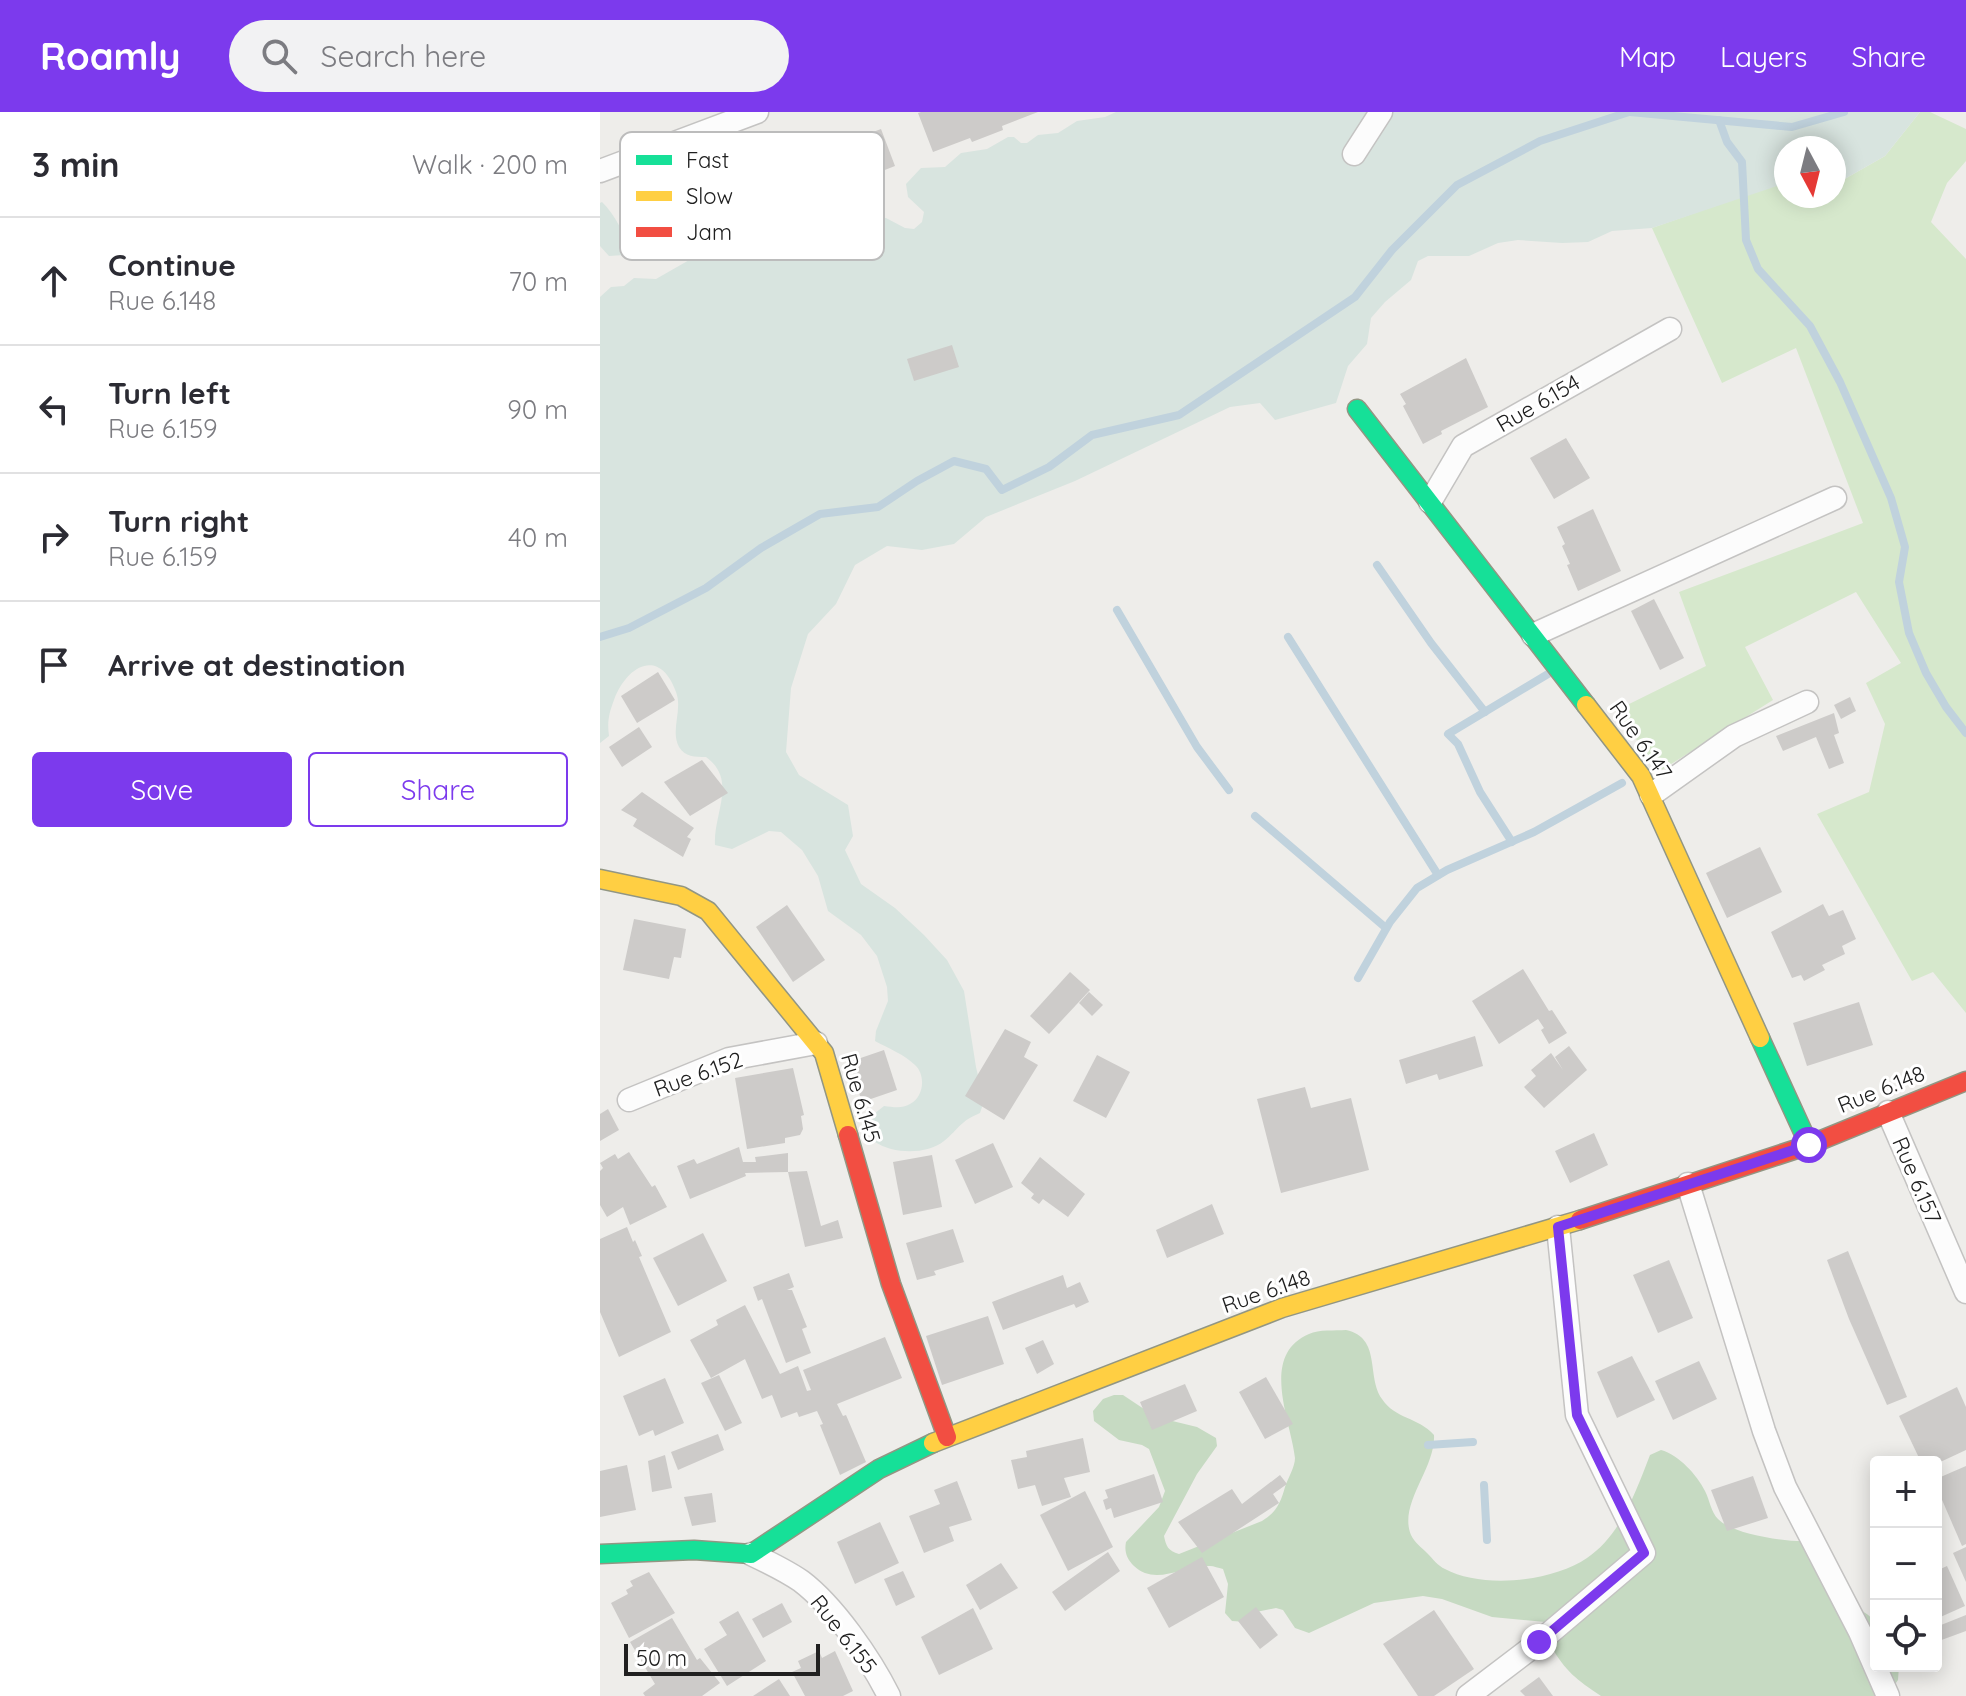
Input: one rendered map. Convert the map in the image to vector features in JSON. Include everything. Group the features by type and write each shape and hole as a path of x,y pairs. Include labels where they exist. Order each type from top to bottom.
{"street":[{"path":"704,132 757,112"},
{"path":"1354,154 1381,112"},
{"path":"600,171 620,163"},
{"name":"Rue 6.154","path":"1430,502 1463,446 1670,329"},
{"name":"Rue 6.147","path":"1357,409 1619,745 1651,795 1809,1145"},
{"path":"1533,635 1835,498"},
{"path":"1651,795 1734,736 1807,702"},
{"name":"Rue 6.145","path":"600,879 681,896 708,911 824,1053 891,1284 947,1437"},
{"name":"Rue 6.152","path":"629,1100 729,1059 816,1043"},
{"name":"Rue 6.148","path":"751,1554 879,1469 947,1437 1282,1308 1558,1227 1809,1145 1966,1081"},
{"name":"Rue 6.157","path":"1888,1112 1966,1292"},
{"path":"1688,1184 1764,1431 1785,1487 1860,1632 1888,1696"},
{"path":"1468,1696 1539,1642 1644,1553 1577,1415 1558,1227"},
{"path":"600,1554 670,1549 751,1554"},
{"name":"Rue 6.155","path":"751,1554 804,1583 828,1607 889,1696"}],"green space":[{"path":"1920,112 1930,112 1966,129 1966,161 1947,183 1931,222 1966,259 1966,1013 1933,972 1912,981 1817,814 1869,792 1885,724 1866,683 1901,663 1856,592 1745,647 1773,700 1660,771 1615,711 1706,666 1679,592 1863,523 1796,348 1722,383 1652,228 1774,185 1774,208 1846,208 1846,178 1885,156"},
{"path":"1346,1330 1365,1341 1377,1390 1387,1406 1434,1435 1433,1448 1413,1498 1408,1523 1414,1540 1442,1568 1478,1579 1517,1580 1555,1573 1587,1558 1618,1525 1650,1455 1661,1450 1674,1456 1692,1472 1705,1491 1712,1510 1725,1524 1759,1536 1806,1541 1846,1605 1870,1617 1870,1672 1899,1672 1898,1680 1887,1696 1601,1696 1572,1674 1556,1655 1551,1646 1556,1623 1492,1617 1442,1599 1423,1596 1374,1603 1309,1633 1295,1628 1283,1610 1276,1608 1256,1612 1247,1622 1232,1621 1225,1613 1228,1584 1223,1569 1200,1566 1152,1575 1134,1566 1125,1549 1126,1542 1159,1507 1165,1491 1149,1449 1119,1440 1094,1421 1093,1411 1103,1399 1123,1395 1156,1417 1197,1427 1216,1438 1217,1446 1197,1474 1164,1536 1168,1548 1179,1554 1262,1521 1274,1511 1282,1498 1295,1458 1282,1390 1285,1357 1294,1344 1309,1334"}],"shaded area":[{"path":"1116,112 1920,112 1885,156 1846,178 1846,136 1774,136 1774,187 1652,228 1612,231 1588,242 1518,240 1498,243 1469,256 1428,256 1418,261 1411,280 1371,318 1367,344 1348,366 1336,403 1275,420 1260,403 1230,407 1075,481 986,517 954,544 922,550 887,546 855,565 836,604 808,634 791,688 786,752 799,775 848,805 853,836 845,850 861,884 895,908 947,960 964,991 984,1101 980,1113 964,1122 937,1146 919,1151 900,1151 875,1142 869,1130 874,1114 884,1106 904,1107 915,1101 921,1091 921,1074 906,1058 875,1041 888,1001 877,956 861,935 828,911 818,876 802,850 781,832 769,831 732,849 715,845 722,798 721,776 706,757 687,755 679,747 676,734 678,699 669,678 661,669 644,666 627,678 611,709 609,736 600,743 600,297 611,287 624,286 634,278 656,279 689,260 884,260 884,218 905,228 914,229 922,222 924,212 908,197 906,184 921,168 945,167 961,153 987,149 1008,137 1027,143 1038,135 1058,133 1077,121"},
{"path":"600,203 611,212 620,228 620,255 609,256 600,246"}],"building":[{"path":"1038,112 972,142 970,138 933,152 918,113"},
{"path":"884,137 895,166 884,170"},
{"path":"952,345 959,367 914,381 907,359"},
{"path":"1466,358 1488,407 1423,444 1400,394"},
{"path":"1566,438 1590,478 1554,499 1530,458"},
{"path":"1593,509 1621,571 1578,591 1557,527"},
{"path":"1654,599 1684,658 1660,670 1631,611"},
{"path":"658,672 675,700 637,723 621,696"},
{"path":"1850,697 1856,711 1841,719 1834,705"},
{"path":"1834,713 1839,733 1834,735 1844,763 1829,769 1816,737 1783,751 1776,736"},
{"path":"639,727 652,747 622,767 609,747"},
{"path":"702,760 728,793 690,816 664,782"},
{"path":"642,792 694,828 687,837 691,839 683,857 633,826 637,819 621,810"},
{"path":"1760,847 1782,892 1727,918 1706,873"},
{"path":"1823,904 1829,916 1843,910 1856,939 1842,946 1845,954 1822,965 1825,970 1804,981 1801,975 1792,978 1771,932"},
{"path":"787,905 825,960 793,982 756,927"},
{"path":"634,919 686,929 681,958 674,957 669,979 623,970"},
{"path":"1523,969 1567,1033 1549,1044 1538,1019 1499,1044 1472,1001"},
{"path":"1070,972 1090,990 1049,1034 1030,1016"},
{"path":"1089,992 1103,1005 1092,1016 1079,1003"},
{"path":"1859,1002 1873,1045 1807,1066 1793,1023"},
{"path":"1005,1029 1031,1042 1024,1057 1038,1065 1004,1120 965,1096"},
{"path":"1475,1036 1483,1066 1439,1080 1437,1074 1406,1084 1399,1060"},
{"path":"1569,1046 1587,1070 1544,1108 1524,1087 1536,1076 1531,1070 1551,1053 1563,1070 1555,1057"},
{"path":"884,1050 897,1090 862,1102 849,1062"},
{"path":"1097,1055 1130,1072 1106,1118 1073,1101"},
{"path":"793,1068 804,1115 801,1116 803,1129 800,1135 785,1138 785,1143 747,1149 735,1078"},
{"path":"1305,1087 1311,1108 1351,1098 1369,1170 1281,1193 1257,1099"},
{"path":"608,1109 619,1130 600,1141 600,1114"},
{"path":"1594,1133 1608,1165 1570,1183 1555,1151"},
{"path":"993,1143 1013,1187 975,1204 955,1160"},
{"path":"739,1147 743,1162 756,1162 755,1157 788,1153 788,1172 745,1173 746,1176 690,1199 677,1166 694,1159 697,1164"},
{"path":"629,1152 652,1187 655,1185 667,1207 630,1225 623,1207 607,1217 600,1205 600,1171 603,1168 600,1163 615,1154 618,1159"},
{"path":"932,1155 942,1207 903,1215 893,1162"},
{"path":"1040,1157 1085,1194 1068,1217 1043,1199 1039,1204 1031,1198 1034,1194 1021,1183"},
{"path":"807,1171 821,1226 838,1220 843,1238 805,1247 788,1172"},
{"path":"1212,1204 1224,1234 1167,1258 1156,1230"},
{"path":"627,1227 642,1256 639,1257 671,1332 619,1357 600,1312 600,1239"},
{"path":"953,1229 964,1262 917,1280 906,1243"},
{"path":"703,1233 727,1281 678,1306 653,1258"},
{"path":"1848,1251 1907,1397 1887,1405 1827,1260"},
{"path":"1669,1260 1693,1318 1658,1333 1633,1275"},
{"path":"789,1273 794,1287 787,1290 792,1290 807,1327 802,1329 811,1353 786,1363 762,1299 758,1301 753,1287"},
{"path":"1063,1275 1067,1288 1080,1282 1089,1302 1076,1308 1074,1304 1003,1330 992,1302"},
{"path":"745,1305 780,1374 798,1366 807,1391 811,1390 803,1370 885,1337 902,1378 837,1404 843,1416 846,1415 866,1462 840,1475 817,1411 799,1417 797,1412 781,1418 772,1395 762,1399 745,1359 711,1378 690,1340 718,1325 716,1320"},
{"path":"988,1316 1004,1364 942,1385 926,1336"},
{"path":"1043,1340 1054,1364 1037,1374 1025,1348"},
{"path":"1632,1356 1655,1400 1617,1418 1597,1372"},
{"path":"1699,1361 1717,1399 1673,1420 1655,1381"},
{"path":"719,1375 742,1423 725,1431 701,1383"},
{"path":"1266,1377 1293,1424 1265,1439 1239,1392"},
{"path":"665,1378 684,1423 655,1436 653,1430 639,1436 623,1396"},
{"path":"1185,1384 1197,1411 1152,1430 1140,1402"},
{"path":"1957,1387 1966,1407 1966,1450 1942,1461 1942,1456 1918,1456 1899,1416"},
{"path":"718,1434 724,1450 678,1470 671,1452"},
{"path":"1083,1438 1090,1472 1064,1478 1071,1497 1042,1506 1035,1485 1018,1489 1011,1460 1027,1457 1026,1451"},
{"path":"665,1455 672,1488 652,1492 648,1461"},
{"path":"627,1465 636,1510 600,1517 600,1471"},
{"path":"1966,1466 1966,1544 1962,1546 1942,1500 1942,1476"},
{"path":"1154,1474 1163,1502 1114,1518 1111,1508 1106,1510 1103,1500 1108,1498 1105,1490"},
{"path":"1280,1475 1287,1484 1273,1494 1279,1503 1202,1553 1178,1522 1232,1489 1242,1504"},
{"path":"1753,1476 1768,1518 1727,1531 1711,1490"},
{"path":"957,1481 972,1520 949,1527 954,1541 924,1553 909,1516 940,1504 934,1490"},
{"path":"1085,1491 1113,1547 1068,1571 1040,1515"},
{"path":"712,1493 716,1522 692,1526 684,1497"},
{"path":"880,1522 899,1563 855,1584 837,1542"},
{"path":"1966,1547 1966,1582 1953,1553"},
{"path":"1108,1552 1120,1571 1065,1611 1052,1592"},
{"path":"1202,1557 1224,1597 1169,1628 1147,1588"},
{"path":"1001,1563 1018,1588 980,1610 966,1585"},
{"path":"1947,1566 1965,1606 1942,1616 1942,1600 1942,1568"},
{"path":"903,1571 915,1597 896,1606 884,1579"},
{"path":"649,1572 675,1613 629,1638 611,1603 628,1594 626,1590 633,1586 630,1581"},
{"path":"782,1603 792,1622 763,1638 752,1619"},
{"path":"1256,1607 1278,1635 1260,1649 1238,1621"},
{"path":"973,1608 993,1649 939,1675 921,1637"},
{"path":"1434,1610 1474,1669 1434,1696 1418,1696 1383,1644"},
{"path":"738,1611 766,1661 727,1686 704,1649 727,1635 719,1622"},
{"path":"1966,1615 1966,1631 1942,1640 1942,1625"},
{"path":"672,1618 697,1660 700,1658 720,1683 702,1696 645,1696 643,1693 655,1684 630,1642"},
{"path":"819,1651 822,1658 835,1651 853,1691 843,1696 805,1696 792,1672 801,1668 798,1661"},
{"path":"1539,1677 1553,1696 1525,1696 1520,1691"},
{"path":"779,1679 790,1696 753,1696"}],"waterway":[{"path":"600,637 629,628 706,588 761,548 820,514 878,507 954,461 986,469 1002,490 1049,467 1092,435 1179,415 1355,297 1392,250 1457,185 1540,141 1629,112"},
{"path":"1630,112 1792,127 1844,112"},
{"path":"1719,120 1727,142 1742,162 1746,240 1758,269 1810,326 1840,382 1891,498 1905,547 1899,582 1909,633 1926,673 1966,733"},
{"path":"1377,565 1431,643 1485,712"},
{"path":"1117,610 1197,747 1229,790"},
{"path":"1288,637 1438,875"},
{"path":"1512,842 1480,792 1458,744 1448,734 1548,674"},
{"path":"1358,978 1390,922 1417,888 1447,870 1534,832 1622,783"},
{"path":"1255,816 1386,928"},
{"path":"1428,1445 1473,1442"},
{"path":"1484,1485 1487,1540"}],"traffic: fast":[{"path":"1357,409 1586,705"},
{"path":"1760,1038 1809,1145"},
{"path":"600,1554 694,1550 751,1554 879,1469 933,1443"}],"traffic: slow":[{"path":"1586,705 1641,776 1760,1038"},
{"path":"600,879 681,896 708,911 824,1053 848,1135"},
{"path":"933,1443 1282,1308 1580,1220"}],"traffic: jam":[{"path":"1580,1220 1809,1145 1966,1081"},
{"path":"848,1135 891,1284 947,1437"}],"route":[{"path":"1539,1642 1644,1553 1577,1415 1558,1227 1809,1145"}]}
